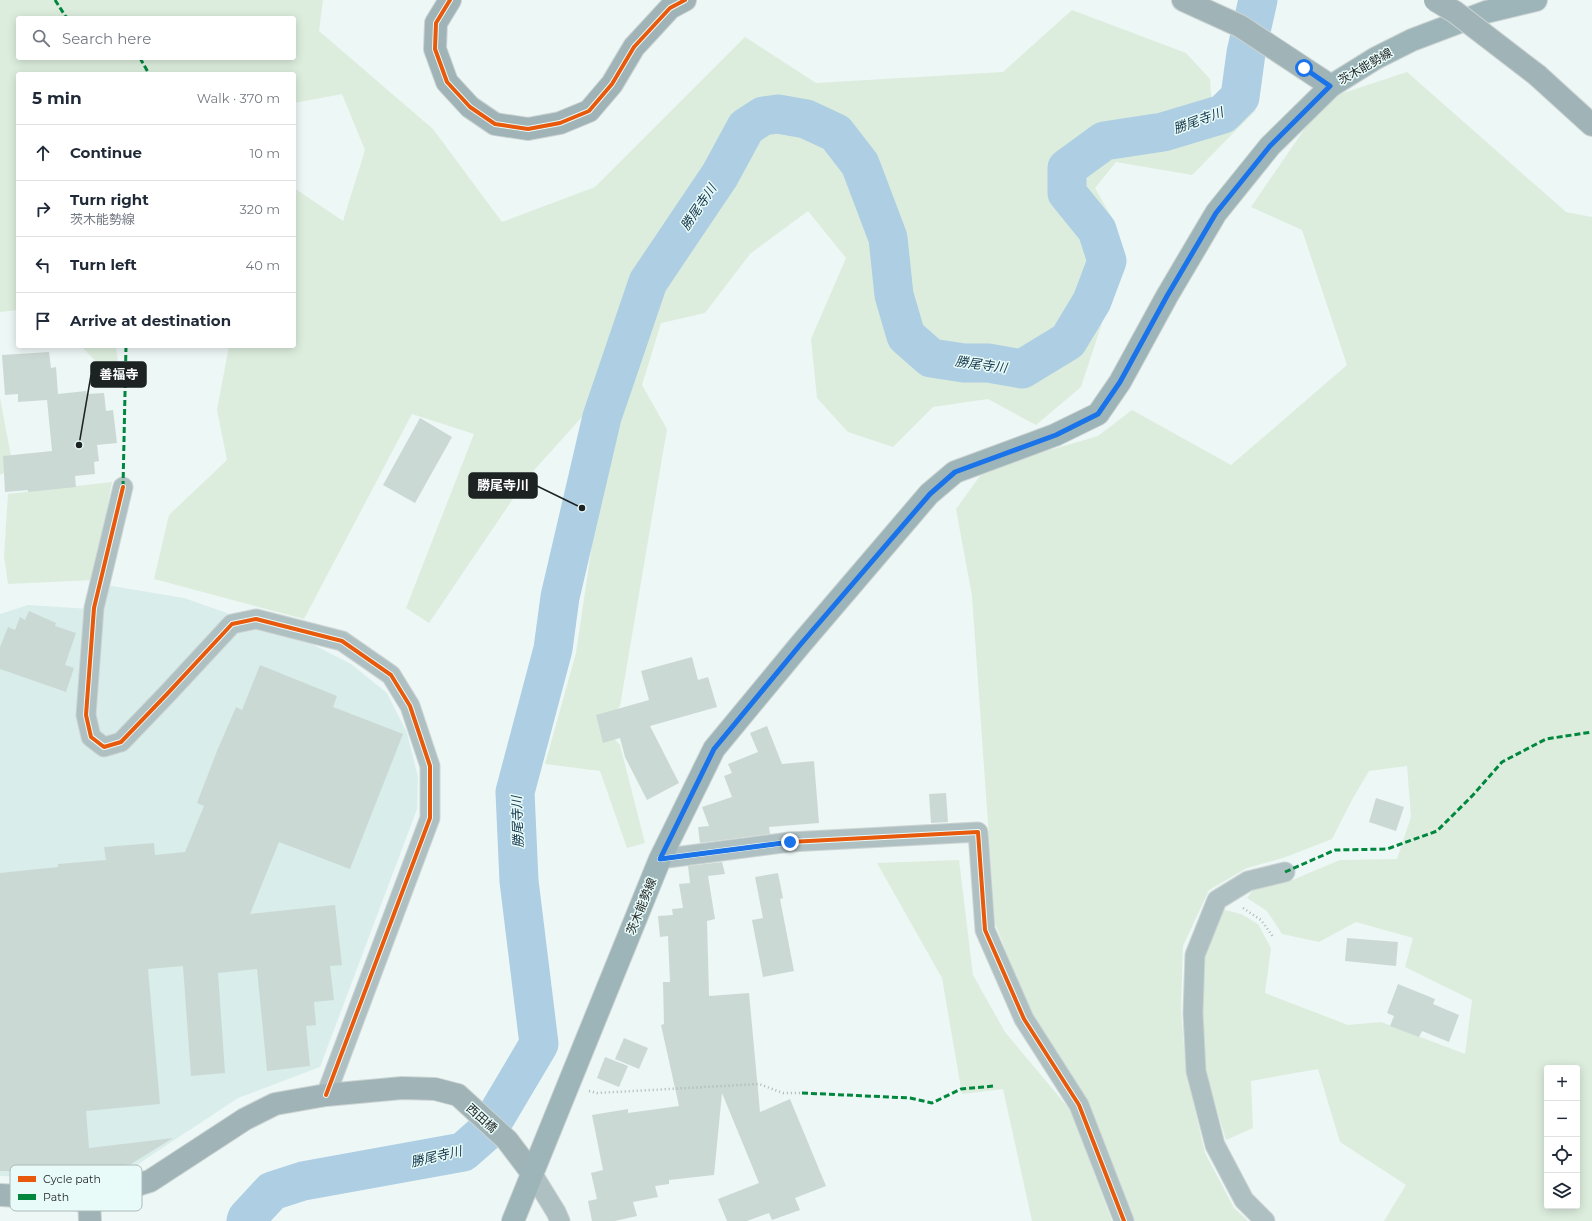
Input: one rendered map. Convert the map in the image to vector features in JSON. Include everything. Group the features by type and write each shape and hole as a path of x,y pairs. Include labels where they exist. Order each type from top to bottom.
{"main road":[{"name":"茨木能勢線","path":"513,1221 660,859 714,749 800,645 930,494 955,472 1056,435 1098,414 1120,382 1167,296 1216,213 1270,146 1330,86 1376,58 1412,40 1486,12 1536,0"}],"street":[{"path":"450,0 436,23 435,50 447,82 470,107 495,124 528,129 560,123 589,111 612,84 634,47 670,8 685,0"},
{"path":"1435,0 1455,12 1536,75 1592,125"},
{"path":"1186,2 1240,26 1330,86"},
{"path":"123,486 94,608 86,715 91,737 104,747 121,742 232,624 256,619 342,641 391,674 410,706 430,766 430,818 326,1095 275,1104 245,1119 150,1181 142,1183"},
{"path":"660,859 790,842 978,832 985,930 1024,1020 1079,1105 1124,1221"},
{"path":"1264,1221 1244,1200 1215,1145 1196,1071 1193,1013 1195,955 1217,900 1248,881 1285,872"},
{"name":"西田橋","path":"326,1095 408,1088 435,1088 458,1095 507,1140 532,1173"},
{"path":"532,1173 560,1221"},
{"path":"0,1195 10,1196"},
{"path":"90,1211 90,1221"}],"path":[{"path":"1217,900 1242,907 1261,920 1274,938"},
{"path":"586,1091 597,1093 759,1084 783,1093 802,1093"}],"shaded area":[{"path":"106,585 184,598 304,640 351,664 387,693 407,733 418,777 417,809 320,1067 238,1098 137,1165 10,1165 10,1176 0,1176 0,614 28,605 105,610"}],"green space":[{"path":"0,0 323,0 319,31 433,129 502,222 595,187 745,37 816,83 1003,72 1072,10 1186,53 1210,79 1212,108 1162,122 1101,130 1060,160 1059,194 1086,234 1098,261 1084,299 1063,336 1018,358 989,352 937,348 915,330 895,235 870,160 843,125 807,111 781,106 765,108 742,119 639,269 582,417 527,478 429,623 406,608 474,434 412,414 304,619 154,579 169,515 227,460 217,410 229,348 296,348 296,189 343,221 365,150 342,94 296,103 296,72 16,72 16,310 0,312"},
{"path":"1407,72 1566,212 1592,217 1592,1221 1384,1221 1406,1185 1340,1142 1318,1069 1251,1081 1253,1128 1226,1140 1205,1070 1200,1012 1204,956 1221,909 1241,914 1258,924 1271,948 1265,993 1348,1025 1381,1022 1465,1054 1472,1000 1405,967 1413,938 1356,922 1319,942 1282,934 1267,911 1247,898 1253,890 1290,881 1340,860 1397,859 1411,817 1407,766 1369,771 1332,839 1283,858 1247,868 1209,890 1183,946 1181,1010 1186,1071 1205,1153 1234,1208 1248,1221 1134,1221 1085,1102 1031,1016 995,923 972,596 956,509 985,469 1098,436 1132,410 1231,465 1347,365 1302,230 1251,207 1325,99"},
{"path":"1245,102 1256,110 1192,175 1116,162 1095,188 1112,218 1098,219 1074,191 1077,172 1107,149 1163,141 1223,122"},
{"path":"776,123 802,126 831,137 854,169 882,237 888,295 901,338 927,363 962,369 986,369 1020,375 1072,343 1099,303 1103,320 1081,387 1036,425 988,399 933,407 893,447 848,432 817,398 811,339 846,258 808,211 750,254 705,313 661,323 642,385 667,429 620,706 602,726 620,745 645,843 627,848 600,771 545,764 576,653 610,423 653,286 724,182 749,136 765,125"},
{"path":"83,348 116,348 121,387"},
{"path":"0,398 13,467 0,475"},
{"path":"112,482 94,580 8,584 4,556 8,494"},
{"path":"959,860 973,975 1005,1032 1071,1111 1112,1221 1032,1221 1003,1089 962,1094 942,978 877,863"}],"building":[{"path":"49,352 51,368 56,367 58,394 86,391 87,394 104,393 106,411 113,410 117,443 97,445 99,461 94,462 95,474 75,476 76,487 28,492 28,490 5,492 3,456 52,451 47,400 18,402 18,394 5,395 2,355"},
{"path":"420,418 452,437 415,503 383,485"},
{"path":"29,611 56,623 55,626 76,633 65,665 74,668 66,692 0,669 0,647 8,627 15,630 20,617 25,620"},
{"path":"692,657 698,680 708,677 717,707 650,726 679,783 647,800 625,757 620,738 603,743 596,715 649,700 641,671"},
{"path":"260,665 337,696 333,707 403,734 350,869 279,842 250,914 335,905 342,965 330,966 334,1000 314,1002 316,1025 306,1026 310,1066 267,1071 257,969 218,973 225,1073 191,1076 183,966 148,969 160,1104 86,1111 89,1148 173,1138 131,1164 10,1165 10,1171 0,1171 0,873 58,867 58,864 106,860 104,847 154,843 155,855 185,852 204,806 197,803 217,751 236,707 242,710"},
{"path":"767,726 782,764 814,761 819,823 769,827 770,834 700,843 698,827 709,826 702,807 732,797 724,776 732,773 728,764 758,752 750,733"},
{"path":"946,793 948,822 931,823 929,794"},
{"path":"1376,798 1404,807 1396,831 1369,822"},
{"path":"722,862 725,874 708,876 715,919 707,921 709,996 749,993 760,1112 790,1099 826,1186 795,1198 800,1210 772,1220 769,1213 747,1221 727,1221 718,1199 759,1183 722,1093 714,1175 669,1180 669,1184 655,1186 658,1197 633,1202 637,1216 615,1221 592,1221 588,1201 597,1199 591,1173 603,1170 592,1115 628,1109 628,1113 679,1106 661,1025 664,1024 663,982 670,982 668,936 660,937 658,916 673,915 672,909 683,908 679,884 690,883 688,866"},
{"path":"778,873 783,898 780,899 794,971 763,977 752,920 763,918 755,877"},
{"path":"1347,938 1398,942 1396,966 1345,961"},
{"path":"1398,984 1435,999 1433,1004 1459,1015 1449,1042 1422,1031 1419,1037 1390,1026 1394,1016 1387,1013"},
{"path":"624,1038 648,1048 639,1069 615,1059"},
{"path":"605,1057 628,1066 619,1087 597,1078"}],"waterway":[{"name":"勝尾寺川","path":"246,1221 247,1218 272,1191 303,1181 463,1152 488,1130 539,1044 519,881 515,792 553,649 560,597 602,417 648,282 720,175 746,127 763,116 778,114 806,119 836,133 860,164 888,238 894,295 906,336 931,358 964,363 988,363 1022,369 1068,341 1092,301 1107,261 1097,230 1067,193 1067,168 1104,141 1163,132 1223,114 1240,97 1246,53 1258,0"}],"marked path":[{"path":"55,0 65,16"},
{"path":"141,60 148,72"},
{"path":"123,487 126,348"},
{"path":"1285,872 1335,850 1387,849 1437,831 1473,795 1502,762 1546,739 1592,732"},
{"path":"802,1093 910,1098 932,1103 961,1089 994,1086"}],"cycle path":[{"path":"450,0 436,23 435,49 447,82 470,107 495,124 528,129 560,123 589,111 612,84 634,47 670,8 685,0"},
{"path":"123,487 94,608 86,715 91,737 104,747 121,742 232,624 256,619 342,641 391,675 410,706 430,766 430,818 326,1095"},
{"path":"660,859 790,842 978,832 985,930 1024,1019 1079,1105 1124,1221"}],"place":[{"name":"善福寺","path":"79,445"},
{"name":"勝尾寺川","path":"582,508"}],"route":[{"path":"790,842 660,859 714,749 800,645 930,494 955,472 1056,435 1098,414 1120,382 1167,296 1216,213 1270,146 1330,86 1304,68"}]}
